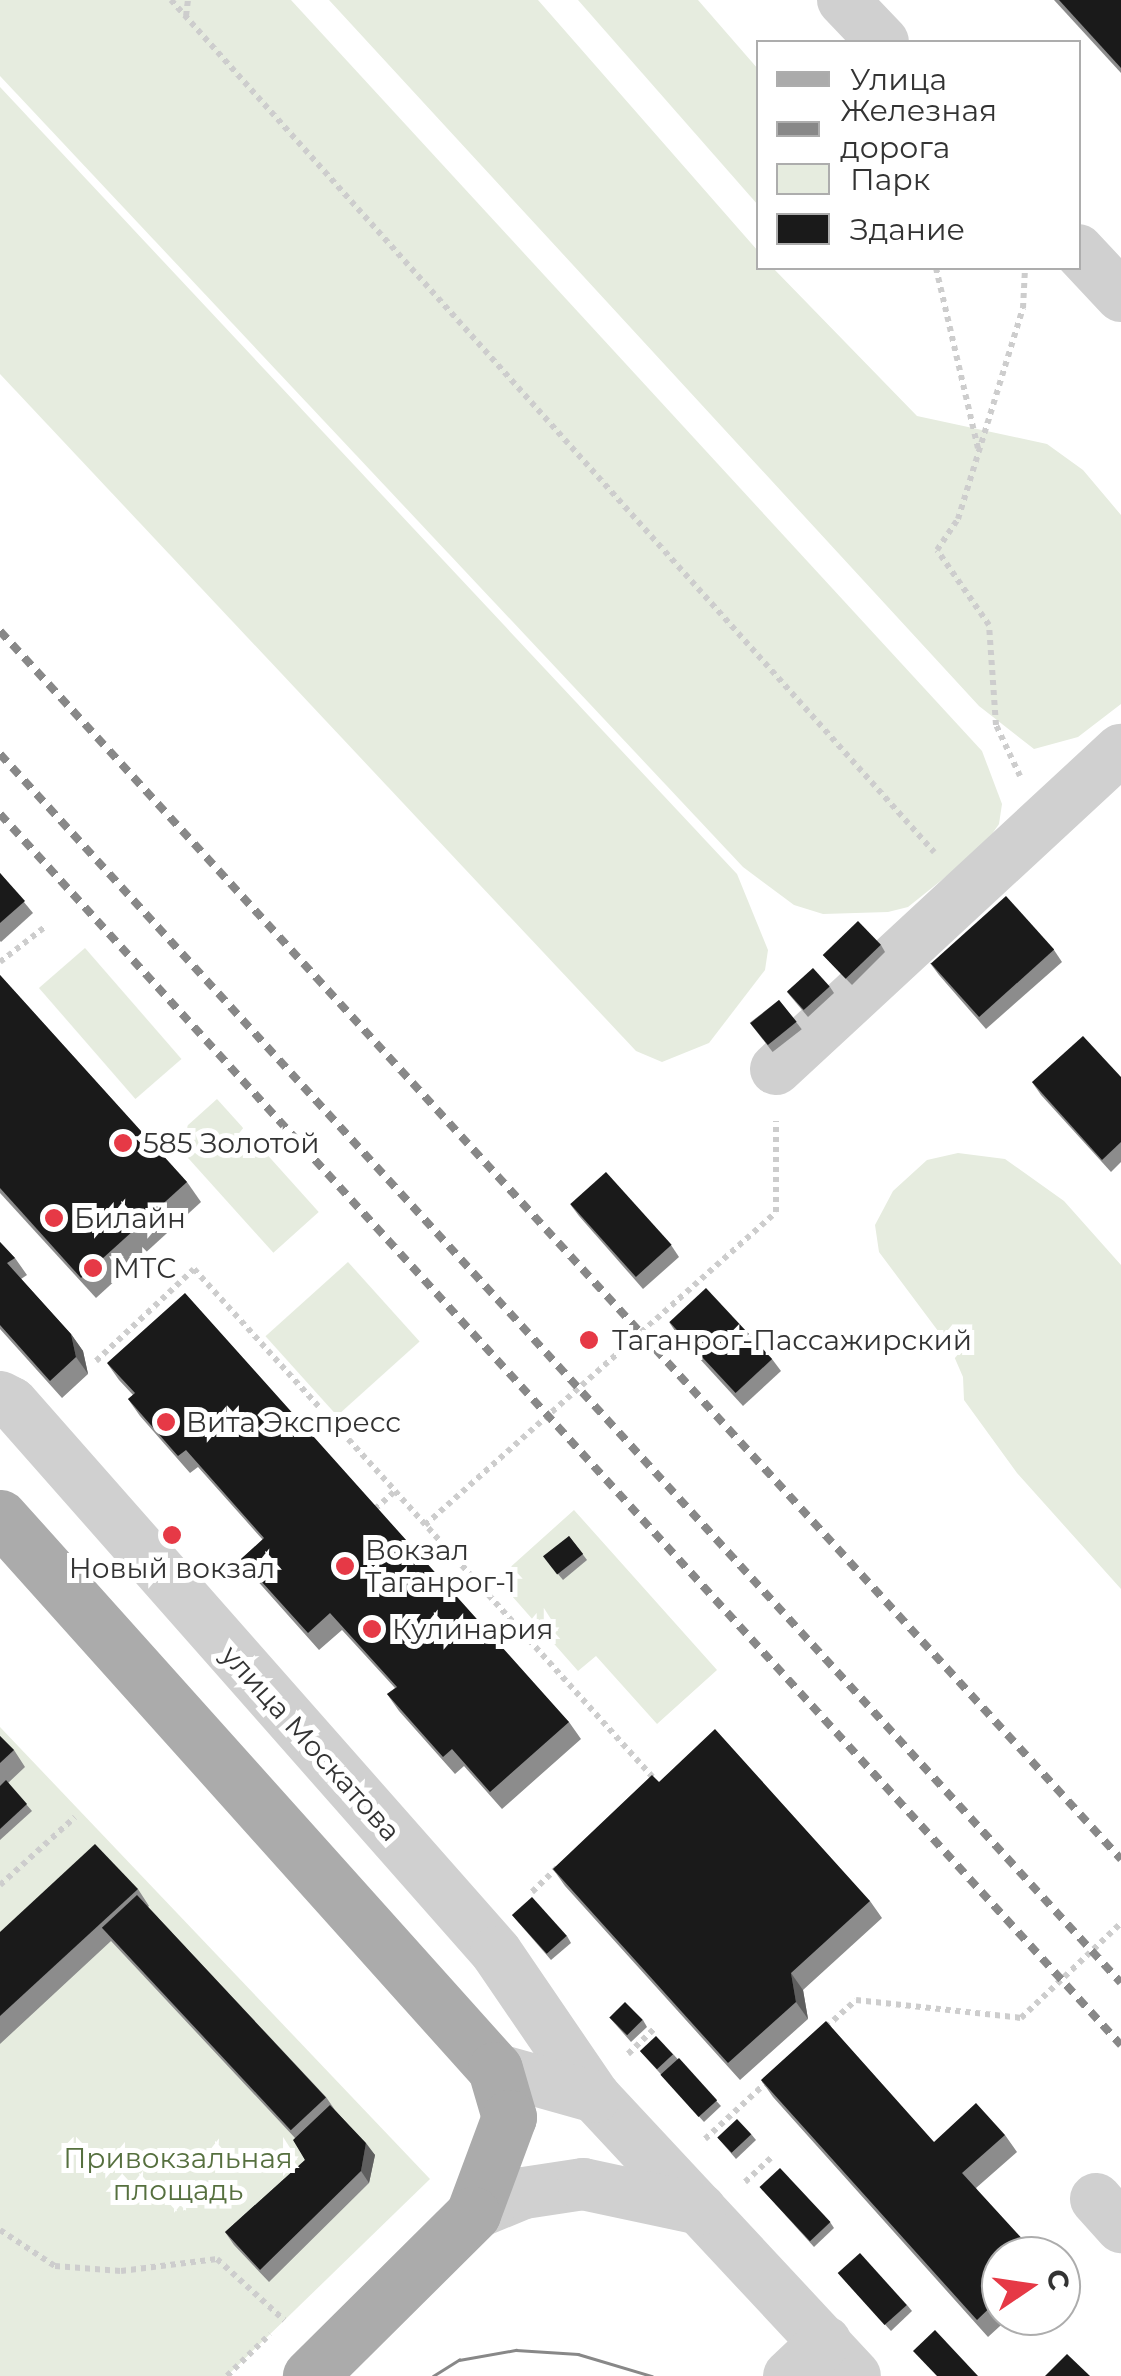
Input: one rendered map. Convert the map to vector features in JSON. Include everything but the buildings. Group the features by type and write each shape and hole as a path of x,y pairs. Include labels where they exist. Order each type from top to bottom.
{"main road":[{"path":"0,1517 495,2068 509,2117 472,2214 310,2376"}],"street":[{"path":"843,0 881,40"},
{"path":"1081,253 1121,296"},
{"path":"776,1070 1121,750"},
{"name":"улица Москатова","path":"4,1401 496,1952 721,2197 823,2365"},
{"path":"495,2068 610,2077"},
{"path":"472,2214 524,2193 583,2184 721,2197"}],"path":[{"path":"171,0 969,891"},
{"path":"186,16 188,0"},
{"path":"936,270 978,450"},
{"path":"1025,270 1023,308 958,519 937,550 989,625 996,726 1045,821"},
{"path":"0,962 46,927"},
{"path":"425,1525 776,1212 776,1070"},
{"path":"96,1361 194,1269 656,1779 644,1790"},
{"path":"374,1509 395,1491"},
{"path":"0,1885 75,1817"},
{"path":"532,1892 564,1862"},
{"path":"820,2032 856,2000 1021,2018 1121,1923"},
{"path":"610,2077 655,2028"},
{"path":"702,2142 779,2070"},
{"path":"721,2197 773,2156"},
{"path":"0,2230 55,2266 121,2271 217,2259 282,2322"},
{"path":"227,2376 295,2310"}],"green space":[{"path":"0,0 291,0 982,751 1002,804 999,824 983,847 908,907 888,912 823,914 794,905 743,867 0,76"},
{"path":"329,0 538,0 756,249 756,270 775,270 917,416 1047,444 1083,470 1121,515 1121,704 1078,737 1034,749 979,706"},
{"path":"578,0 698,0 756,67 756,203"},
{"path":"0,87 737,874 768,950 765,970 709,1043 662,1062 636,1051 0,374"},
{"path":"85,948 181,1059 135,1099 39,988"},
{"path":"217,1099 319,1212 273,1253 172,1140"},
{"path":"958,1153 1005,1159 1064,1201 1121,1265 1121,1589 1017,1473 964,1400 963,1377 950,1347 879,1252 875,1225 893,1191 927,1160"},
{"path":"348,1262 420,1342 337,1416 266,1336"},
{"path":"574,1510 717,1670 657,1724 596,1656 578,1671 497,1579"},
{"name":"Привокзальная площадь","path":"0,1727 430,2179 227,2376 0,2376"}],"tram line":[{"path":"433,2376 459,2360 516,2350 578,2354 652,2376"}],"railway":[{"path":"0,631 1121,1859"},
{"path":"0,754 1121,1983"},
{"path":"0,814 1121,2045"}],"place":[{"name":"585 Золотой","path":"123,1143"},
{"name":"Билайн","path":"54,1218"},
{"name":"МТС","path":"93,1268"},
{"name":"Таганрог-Пассажирский","path":"589,1340"},
{"name":"Вита Экспресс","path":"166,1422"},
{"name":"Новый вокзал","path":"172,1535"},
{"name":"Вокзал Таганрог-1","path":"345,1566"},
{"name":"Кулинария","path":"372,1629"}]}
